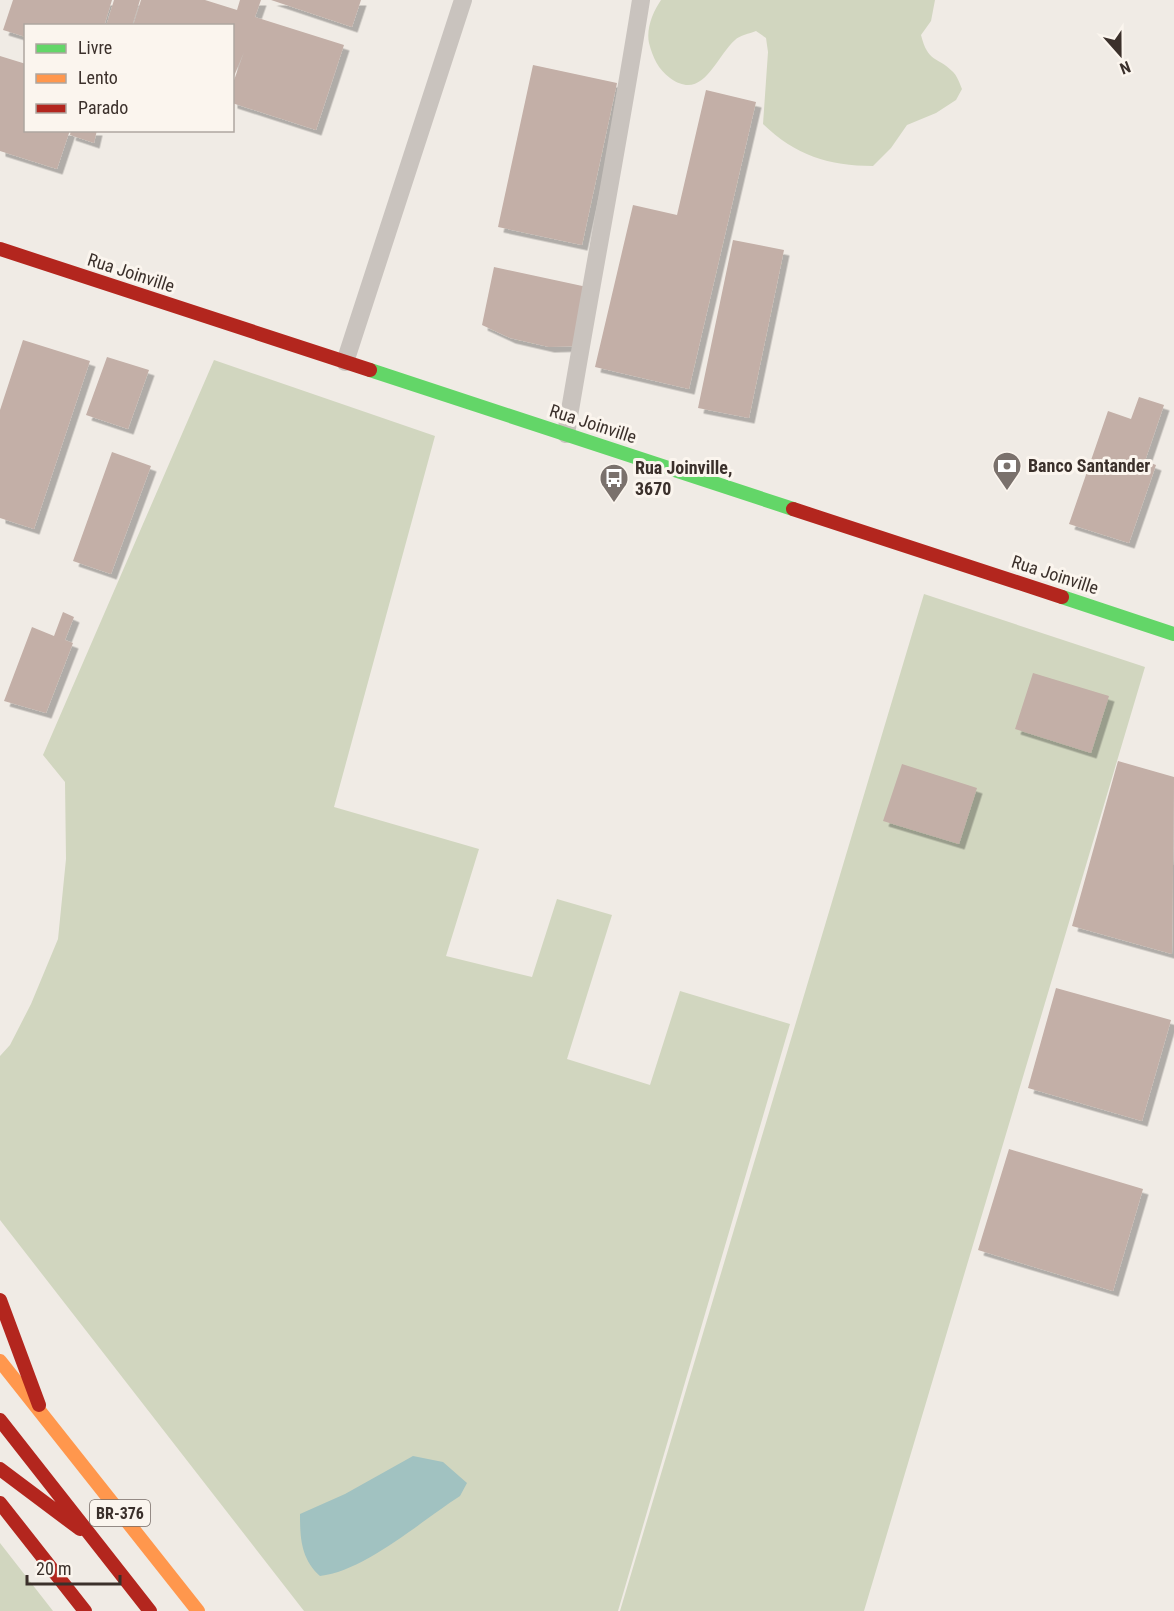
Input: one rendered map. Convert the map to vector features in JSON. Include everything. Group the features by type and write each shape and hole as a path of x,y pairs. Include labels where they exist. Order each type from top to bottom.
{"main road":[{"name":"Rua Joinville","path":"0,249 1174,634"},
{"name":"BR-376","path":"0,1300 43,1416"},
{"name":"BR-376","path":"0,1360 198,1611"},
{"name":"BR-376","path":"0,1419 150,1611"},
{"name":"BR-376","path":"0,1469 95,1540"},
{"path":"0,1503 85,1611"}],"lane":[{"path":"345,362 462,0"},
{"path":"566,434 589,296 610,195 641,0"}],"green space":[{"path":"661,0 935,0 931,21 921,35 930,55 954,73 962,89 956,100 936,113 907,125 891,148 873,166 827,161 800,151 775,135 763,124 768,52 766,38 756,31 735,40 700,81 691,85 681,84 666,75 654,58 648,37 651,20"},
{"path":"214,360 435,436 334,807 479,849 446,956 532,977 557,899 612,915 567,1059 650,1085 680,991 790,1024 618,1611 304,1611 0,1220 0,1056 10,1045 31,1004 58,939 66,859 65,782 43,755"},
{"path":"924,594 1145,667 864,1611 620,1611"},
{"path":"0,1543 53,1611 0,1611"}],"water":[{"path":"413,1456 443,1462 467,1483 460,1496 374,1555 337,1572 320,1576 305,1555 301,1540 300,1514 345,1494"}],"building":[{"path":"13,0 112,0 105,24 24,24 24,36 3,30"},
{"path":"114,0 140,0 133,24 107,24"},
{"path":"141,0 205,0 237,10 240,0 261,0 255,17 344,45 316,130 234,104 234,80 244,52 234,76 234,24 134,24"},
{"path":"271,0 361,0 352,27"},
{"path":"0,56 24,63 24,132 69,132 57,169 0,151"},
{"path":"533,65 617,83 582,245 498,227"},
{"path":"706,90 756,102 689,389 595,367 633,205 677,215"},
{"path":"71,132 97,132 94,143 70,135"},
{"path":"733,240 784,250 749,418 698,408"},
{"path":"494,267 587,287 579,346 549,347 510,338 482,325"},
{"path":"23,340 90,361 34,529 0,518 0,410"},
{"path":"107,357 149,370 128,429 86,415"},
{"path":"1139,397 1164,405 1145,461 1156,465 1129,543 1069,524 1108,411 1131,419"},
{"path":"112,452 151,466 111,574 73,561"},
{"path":"63,612 74,617 65,640 73,643 46,713 4,701 32,627 54,636"},
{"path":"1033,673 1109,696 1091,753 1015,729"},
{"path":"1118,761 1174,777 1172,954 1072,926"},
{"path":"902,764 977,788 959,844 883,821"},
{"path":"1056,988 1171,1020 1142,1121 1028,1088"},
{"path":"1009,1149 1143,1189 1113,1291 978,1250"}],"traffic: fast":[{"path":"370,370 793,509"},
{"path":"1062,597 1174,634"}],"traffic: slow":[{"path":"0,1361 198,1611"}],"traffic: jam":[{"path":"0,249 370,370"},
{"path":"793,509 1062,597"},
{"path":"0,1300 39,1405"},
{"path":"0,1420 150,1611"},
{"path":"0,1469 80,1529"},
{"path":"0,1503 85,1611"}],"place":[{"name":"Banco Santander","path":"1007,492"},
{"name":"Rua Joinville, 3670","path":"614,504"}]}
